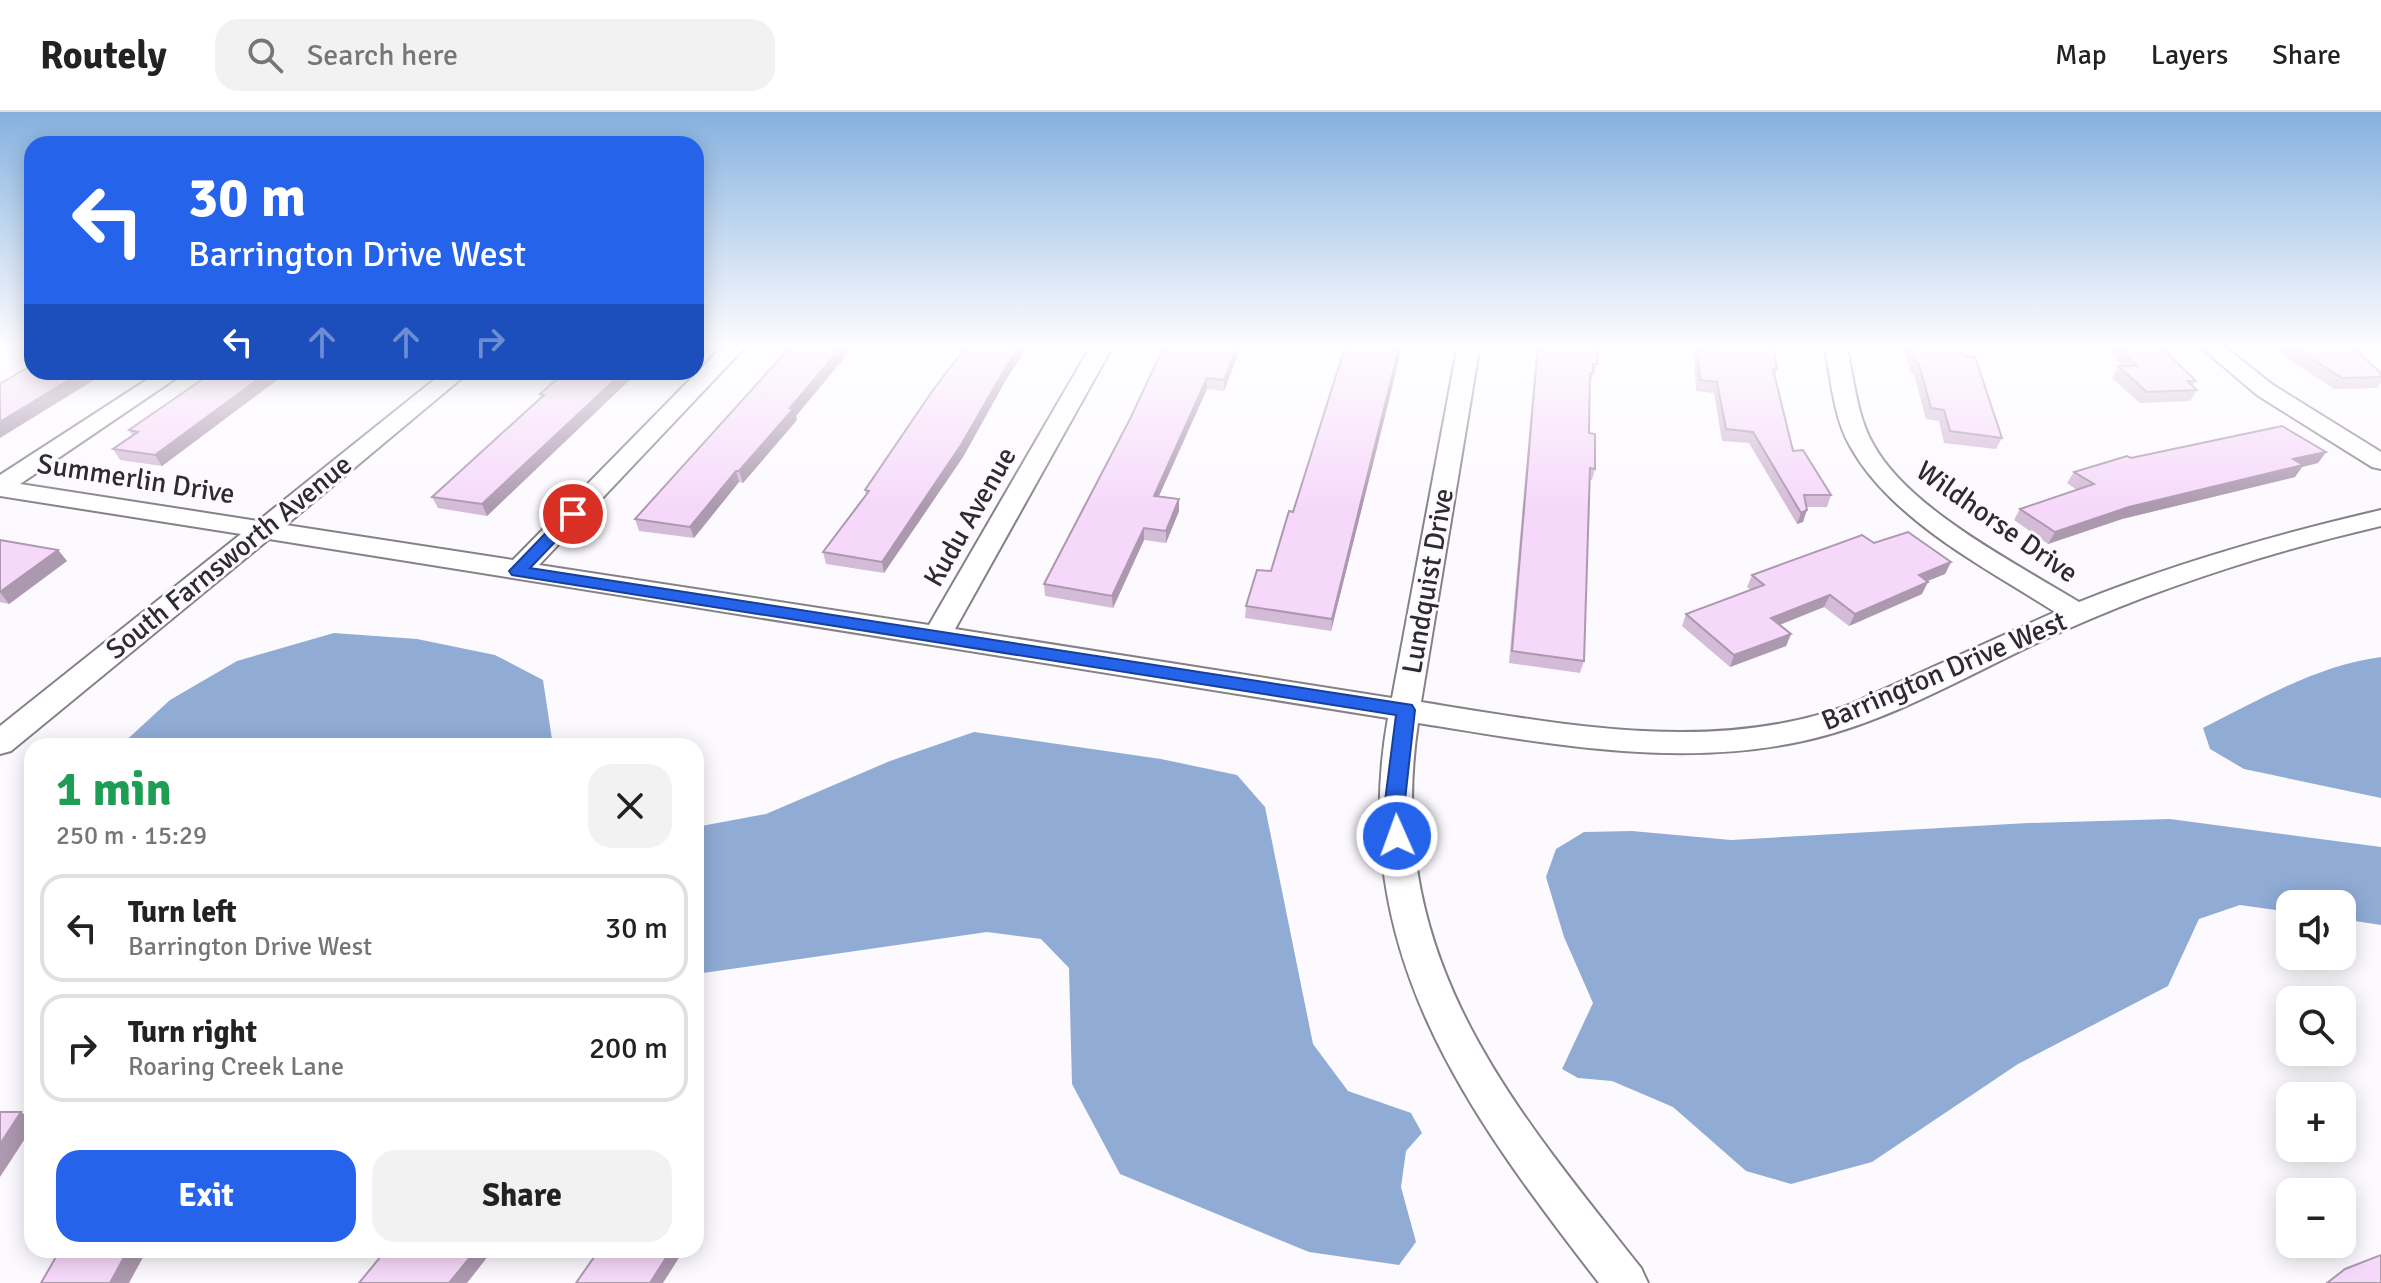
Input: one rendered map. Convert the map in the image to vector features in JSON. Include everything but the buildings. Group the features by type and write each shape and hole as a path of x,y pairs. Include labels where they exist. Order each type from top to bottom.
{"street":[{"path":"0,487 134,399"},
{"name":"South Farnsworth Avenue","path":"0,743 425,399"},
{"path":"518,571 684,399"},
{"name":"Kudu Avenue","path":"936,637 1072,399"},
{"name":"Lundquist Drive","path":"1460,399 1406,710 1394,809 1408,909 1445,1015 1481,1088 1553,1189 1626,1283"},
{"name":"Wildhorse Drive","path":"1849,399 1860,444 1877,470 1899,494 2078,614"},
{"path":"2279,399 2381,462"},
{"name":"Summerlin Drive","path":"0,487 262,530"},
{"name":"Barrington Drive West","path":"262,530 1591,738 1678,743 1749,739 1851,717 2078,614 2229,559 2381,518"}],"water":[{"path":"334,633 417,639 495,655 543,680 552,738 129,738 170,700 237,661"},
{"path":"2381,657 2381,798 2244,769 2210,749 2203,728 2312,676"},
{"path":"974,732 1161,759 1237,775 1265,807 1313,1044 1348,1091 1411,1113 1422,1133 1406,1151 1401,1187 1416,1242 1399,1265 1309,1252 1120,1174 1072,1084 1069,968 1041,939 987,932 704,973 704,826 766,814 890,761"},
{"path":"2170,819 2381,847 2381,925 2356,921 2356,890 2276,890 2276,910 2240,905 2199,919 2168,986 2018,1064 1872,1162 1791,1184 1746,1171 1673,1107 1612,1081 1578,1078 1562,1069 1593,1003 1564,937 1546,877 1556,849 1584,832 1632,831 1731,840 2028,823"}],"route":[{"path":"573,514 518,571 1406,710 1394,809 1397,836"}]}
